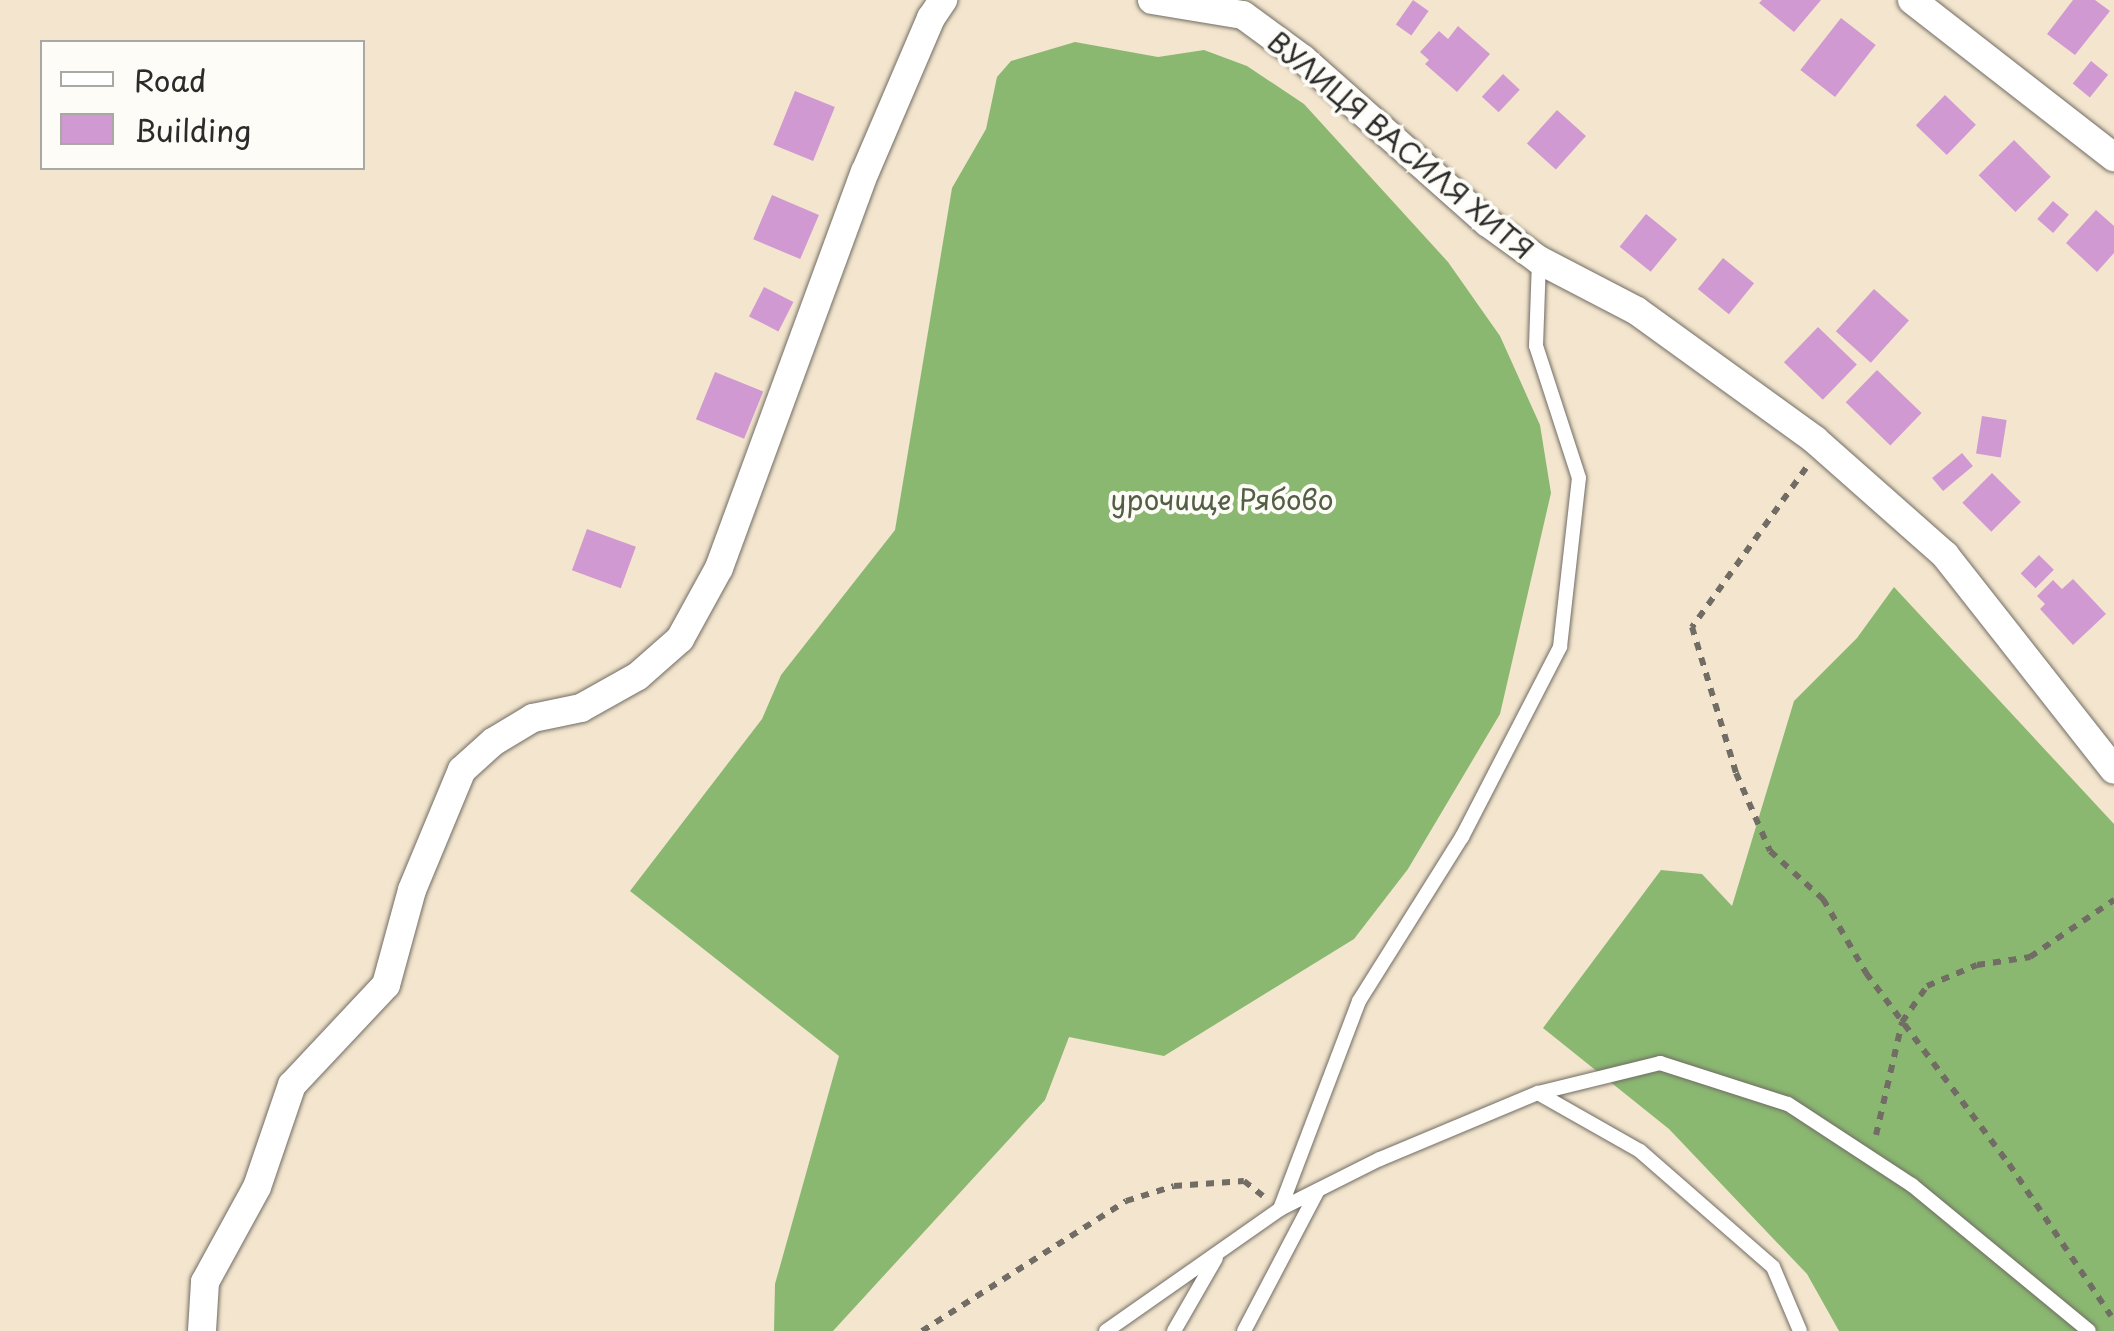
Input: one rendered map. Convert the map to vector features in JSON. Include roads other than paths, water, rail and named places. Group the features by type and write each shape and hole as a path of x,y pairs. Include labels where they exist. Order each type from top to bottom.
{"street":[{"path":"202,1331 206,1282 258,1187 292,1086 386,985 412,890 462,770 493,742 532,718 581,708 638,676 680,639 719,568 865,172 930,18 944,0"},
{"name":"ВУЛИЦЯ ВАСИЛЯ ХИТЯ","path":"1152,0 1233,8 1303,59 1488,224 1539,260 1637,312 1822,446 1945,555 2114,770"},
{"path":"1912,0 2114,157"}],"lane":[{"path":"1280,1209 1359,1000 1462,836 1560,647 1579,478 1536,346 1539,260"},
{"path":"1106,1331 1280,1209 1318,1190 1538,1093 1660,1063 1788,1104 1912,1185 2089,1331"},
{"path":"1538,1093 1640,1151 1773,1267 1800,1331"},
{"path":"1244,1331 1318,1190"},
{"path":"1174,1331 1219,1252"}],"park label":[{"name":"урочище Рябово","path":"1222,499"}]}
